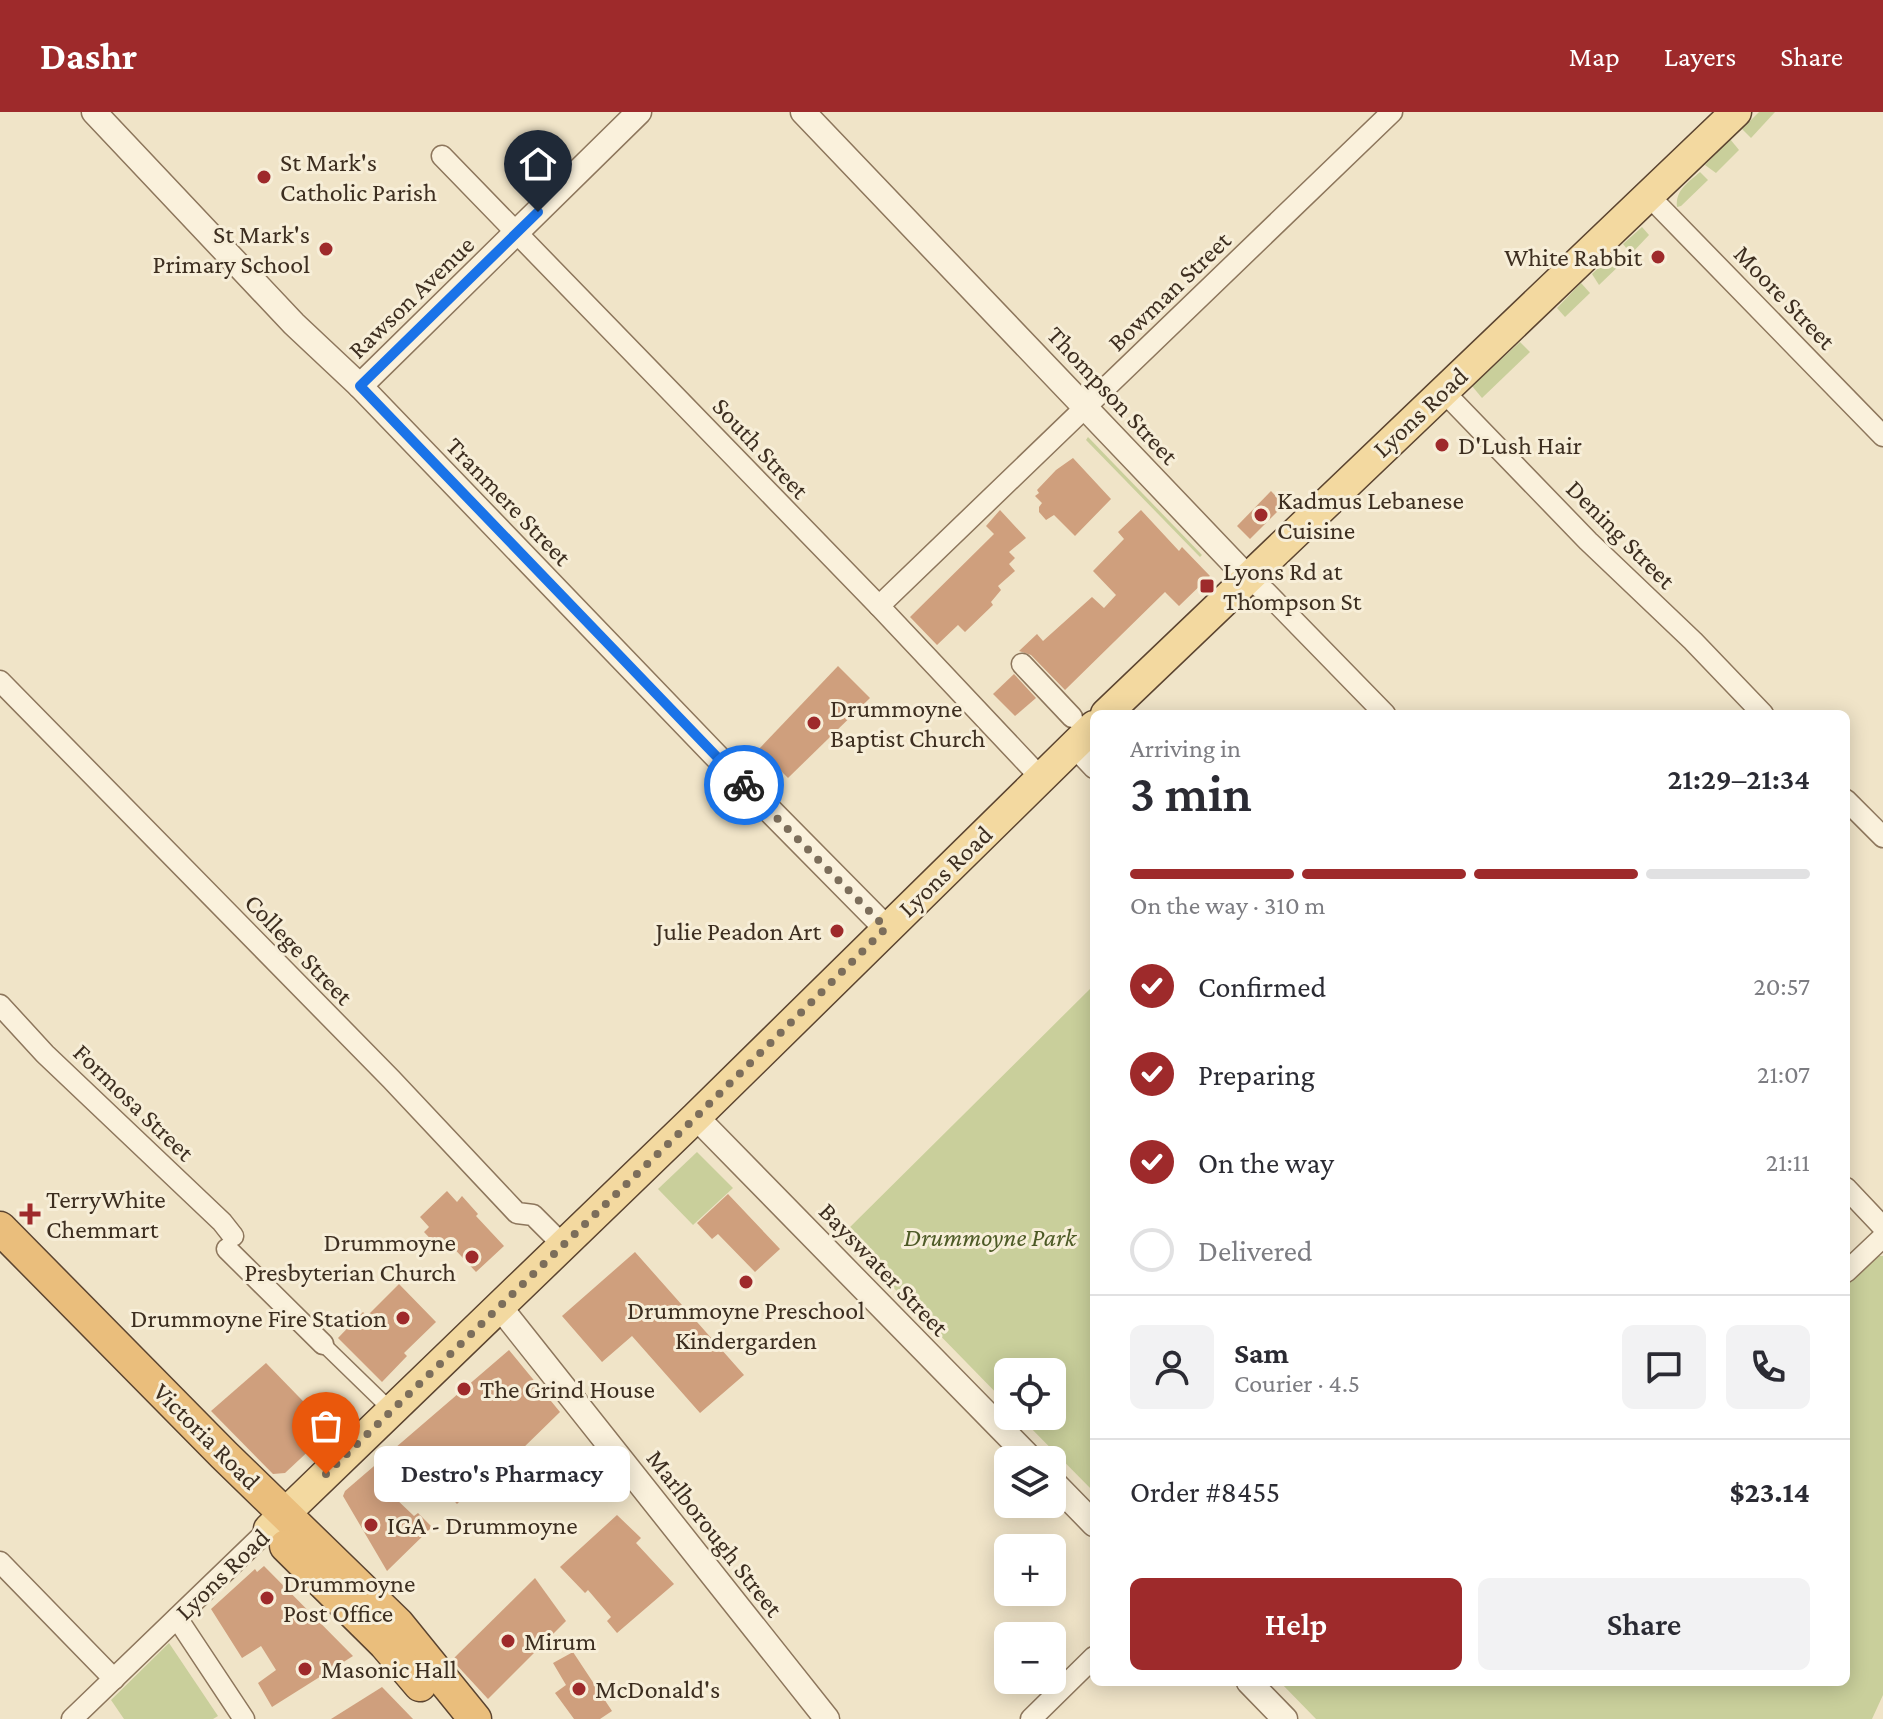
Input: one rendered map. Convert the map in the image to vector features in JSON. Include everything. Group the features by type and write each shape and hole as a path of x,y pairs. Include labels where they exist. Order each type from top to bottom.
{"highway":[{"name":"Victoria Road","path":"0,1228 277,1521 447,1719"},
{"name":"Victoria Road","path":"0,1253 277,1521 398,1624 475,1719"}],"main road":[{"name":"Lyons Road","path":"1110,710 1736,112"},
{"name":"Lyons Road","path":"277,1521 696,1117 1041,778 1080,730"}],"street":[{"name":"Tranmere Street","path":"94,112 294,324 360,386 886,928"},
{"name":"Rawson Avenue","path":"360,386 639,112"},
{"name":"Thompson Street","path":"803,112 1248,578 1266,592 1381,710"},
{"name":"Bowman Street","path":"879,606 1392,112"},
{"name":"South Street","path":"442,156 879,606 1041,778"},
{"name":"Moore Street","path":"1649,196 1883,436"},
{"name":"Dening Street","path":"1443,391 1588,541 1693,641 1759,710"},
{"path":"1022,664 1080,730 1090,757"},
{"name":"College Street","path":"0,681 391,1079 517,1213 533,1215 563,1245"},
{"path":"1850,804 1883,837"},
{"name":"Formosa Street","path":"1,1009 222,1222 230,1242 323,1344 392,1411"},
{"name":"Bayswater Street","path":"696,1117 1018,1446"},
{"path":"1850,1192 1883,1227"},
{"path":"1850,1268 1883,1237"},
{"name":"Marlborough Street","path":"499,1306 827,1719"},
{"path":"1066,1495 1090,1520"},
{"name":"Lyons Road","path":"72,1719 277,1521"},
{"path":"0,1562 114,1679"},
{"path":"177,1618 244,1719"},
{"path":"1031,1719 1090,1661"},
{"path":"1253,1686 1285,1719"}],"green space":[{"path":"1759,112 1775,112 1751,138 1742,129"},
{"path":"1730,139 1739,150 1716,173 1705,165"},
{"path":"1700,172 1708,180 1677,207 1680,191"},
{"path":"1642,227 1649,235 1631,254 1623,244"},
{"path":"1616,251 1624,261 1599,285 1592,274"},
{"path":"1581,283 1590,293 1565,317 1557,308"},
{"path":"1520,342 1530,352 1482,398 1472,386"},
{"path":"1088,437 1202,555 1200,557 1086,440"},
{"name":"Drummoyne Park","path":"1090,989 1090,1488 1066,1464 1066,1446 1049,1446 1033,1430 1066,1430 1066,1358 994,1358 994,1391 842,1235"},
{"path":"697,1152 733,1188 693,1225 658,1189"},
{"path":"1879,1256 1883,1256 1883,1695 1872,1719 1316,1719 1284,1686 1850,1686 1850,1282"},
{"path":"169,1643 218,1716 213,1719 124,1719 111,1700"}],"building":[{"path":"1073,458 1111,499 1075,536 1054,515 1046,520 1039,512 1042,503 1035,496 1056,470"},
{"name":"Kadmus Lebanese Cuisine","path":"1271,491 1284,505 1250,539 1237,526"},
{"path":"1000,510 1026,538 1009,552 1015,558 1009,564 1015,571 998,586 1001,590 991,602 993,605 965,632 958,625 937,645 910,617 994,534 986,526"},
{"path":"1141,510 1179,551 1182,547 1210,576 1179,606 1165,592 1065,690 1031,655 1019,651 1037,634 1043,641 1092,597 1104,608 1116,595 1093,571 1124,539 1118,532"},
{"name":"Drummoyne Baptist Church","path":"838,666 870,698 788,778 759,749"},
{"path":"1014,674 1036,698 1015,716 993,694"},
{"path":"447,1191 457,1202 462,1196 504,1246 476,1272 448,1242 440,1249 424,1232 429,1227 420,1217"},
{"path":"728,1194 780,1249 755,1272 718,1234 712,1239 697,1223"},
{"path":"635,1252 744,1375 700,1413 632,1336 602,1362 562,1316"},
{"path":"399,1284 436,1322 404,1353 407,1356 382,1382 338,1338 363,1312 367,1316"},
{"path":"509,1350 560,1412 477,1493 473,1488 457,1504 423,1468 394,1497 414,1516 418,1513 432,1527 387,1571 343,1496 345,1491"},
{"path":"266,1363 331,1430 285,1473 273,1474 211,1411"},
{"path":"617,1515 641,1538 636,1543 674,1584 617,1633 607,1621 611,1617 588,1590 585,1593 560,1567"},
{"path":"264,1566 353,1656 272,1707 258,1683 276,1670 261,1646 242,1658 211,1609 255,1569 257,1572"},
{"name":"Mirum","path":"535,1578 566,1621 488,1699 452,1660"},
{"name":"McDonald's","path":"573,1652 612,1711 600,1719 574,1719 555,1693 566,1685 553,1663"},
{"path":"382,1687 413,1719 331,1719"}],"way so far":[{"path":"326,1474 696,1117 886,928 744,785"}],"place":[{"name":"St Mark's Catholic Parish","path":"264,177"},
{"name":"St Mark's Primary School","path":"326,249"},
{"name":"White Rabbit","path":"1658,257"},
{"name":"D'Lush Hair","path":"1442,445"},
{"name":"Kadmus Lebanese Cuisine","path":"1261,515"},
{"name":"Lyons Rd at Thompson St","path":"1207,586"},
{"name":"Drummoyne Baptist Church","path":"814,723"},
{"name":"Julie Peadon Art","path":"837,931"},
{"name":"TerryWhite Chemmart","path":"30,1214"},
{"name":"Drummoyne Presbyterian Church","path":"472,1257"},
{"name":"Drummoyne Preschool Kindergarden","path":"746,1282"},
{"name":"Drummoyne Fire Station","path":"403,1318"},
{"name":"The Grind House","path":"464,1389"},
{"name":"Destro's Pharmacy","path":"326,1474"},
{"name":"IGA - Drummoyne","path":"371,1525"},
{"name":"Drummoyne Post Office","path":"267,1598"},
{"name":"Mirum","path":"508,1641"},
{"name":"Masonic Hall","path":"305,1669"},
{"name":"McDonald's","path":"579,1689"}],"route":[{"path":"538,212 360,386 744,785"}]}
